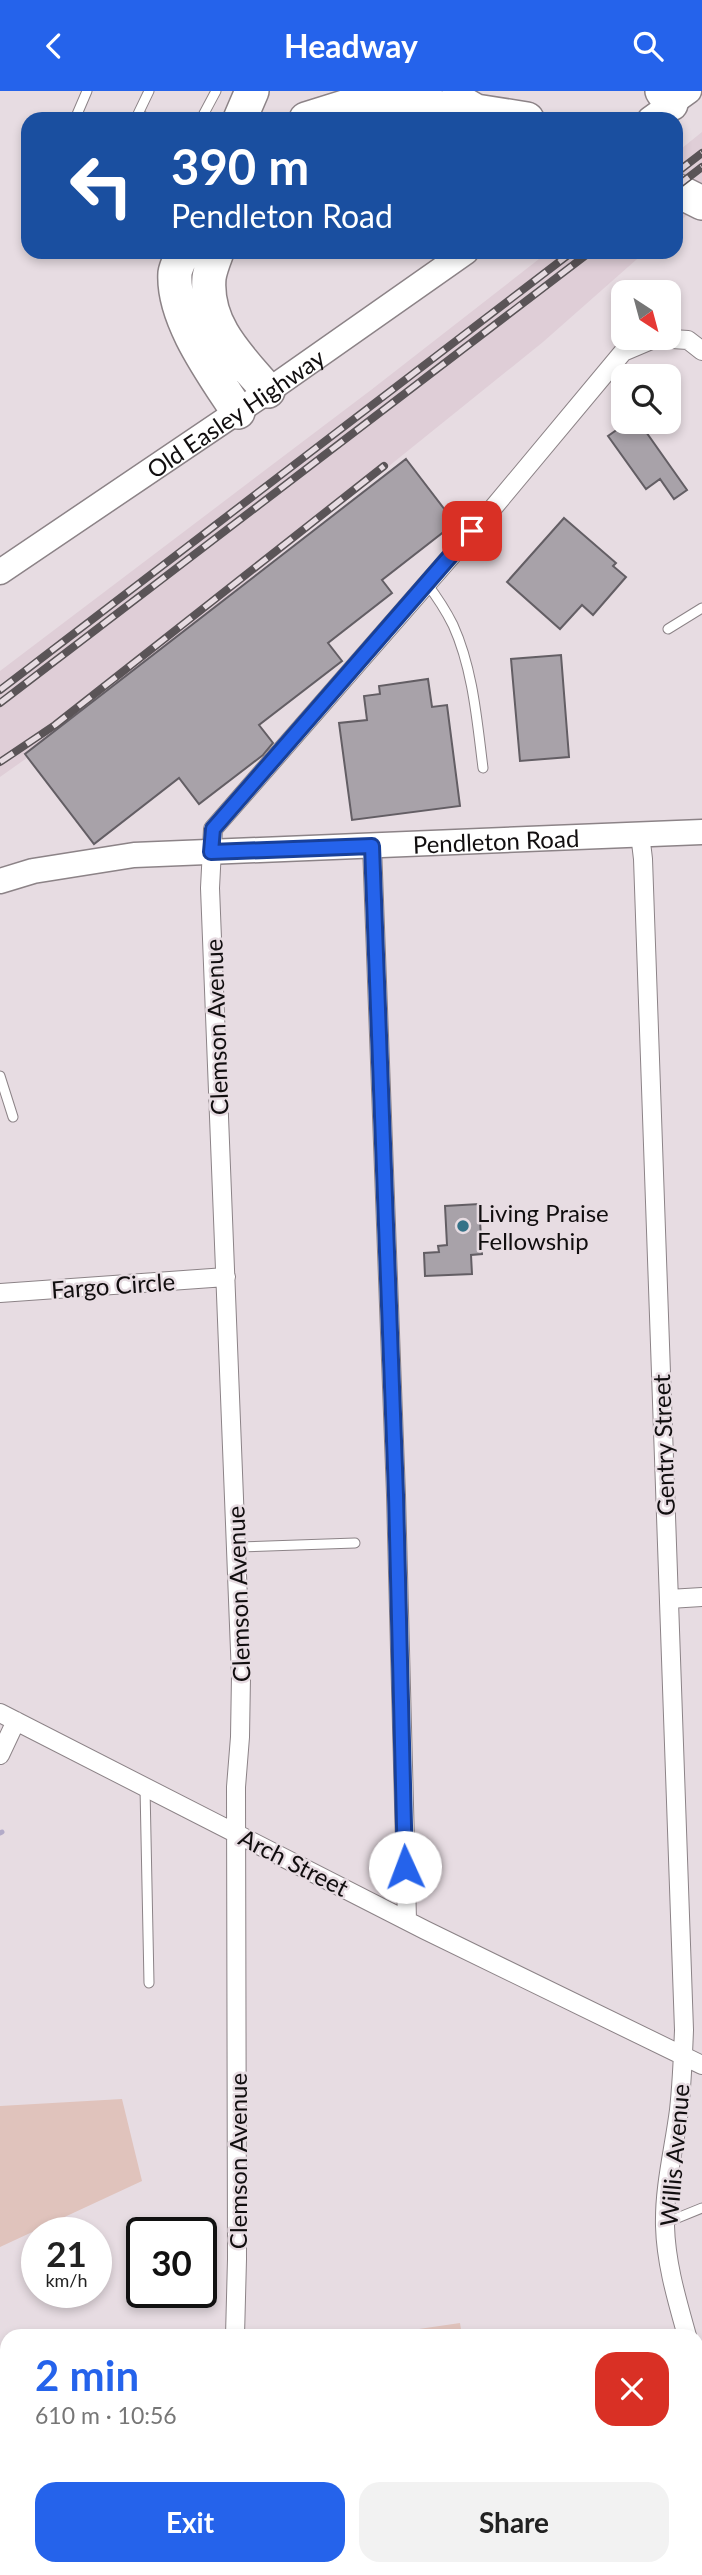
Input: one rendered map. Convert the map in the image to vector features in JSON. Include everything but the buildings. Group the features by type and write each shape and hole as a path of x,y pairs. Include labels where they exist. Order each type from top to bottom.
{"highway":[{"path":"243,112 252,91"},
{"path":"439,91 476,111"},
{"path":"502,91 528,112"},
{"path":"328,112 357,103 403,104 482,112"},
{"path":"683,194 702,204"},
{"path":"180,259 175,272 181,310 201,355 238,412"},
{"path":"215,259 209,278 211,310 221,335 268,391"}],"street":[{"name":"Old Easley Highway","path":"0,572 238,412 456,259"},
{"path":"681,340 688,340 702,351"},
{"name":"Clemson Avenue","path":"235,2329 236,1833 241,1676 210,888 213,829 427,584 623,352 628,350"},
{"name":"Pendleton Road","path":"0,881 33,871 134,855 702,832"},
{"name":"Gentry Street","path":"640,834 656,1200 683,2056"},
{"path":"372,846 396,1495 407,1920"},
{"name":"Fargo Circle","path":"0,1293 226,1277"},
{"path":"669,1599 702,1597"},
{"path":"0,1755 8,1717"},
{"name":"Arch Street","path":"8,1717 407,1920 702,2065"},
{"name":"Willis Avenue","path":"683,2056 665,2223 674,2291 685,2329"}],"lane":[{"path":"78,112 87,91"},
{"path":"139,112 149,91"},
{"path":"205,112 216,91"},
{"path":"427,584 446,612 462,650 476,716 483,768"},
{"path":"668,629 702,608"},
{"path":"0,1076 13,1117"},
{"path":"238,1547 355,1543"},
{"path":"145,1786 149,1983"},
{"path":"665,2223 702,2208"}],"shaded area":[{"path":"702,132 702,201 683,219 683,147"},
{"path":"539,259 637,259 543,342 0,777 0,671"},
{"path":"122,2099 142,2181 65,2217 21,2217 21,2237 0,2247 0,2106"},
{"path":"460,2323 461,2329 419,2329"}],"railway":[{"path":"683,168 702,153"},
{"path":"683,182 702,167"},
{"path":"0,690 563,259"},
{"path":"0,703 581,259"},
{"path":"0,762 55,725 384,466"}],"place":[{"name":"Living Praise Fellowship","path":"463,1226"}],"route":[{"path":"405,1867 396,1495 372,846 211,852 213,829 472,531"}]}
